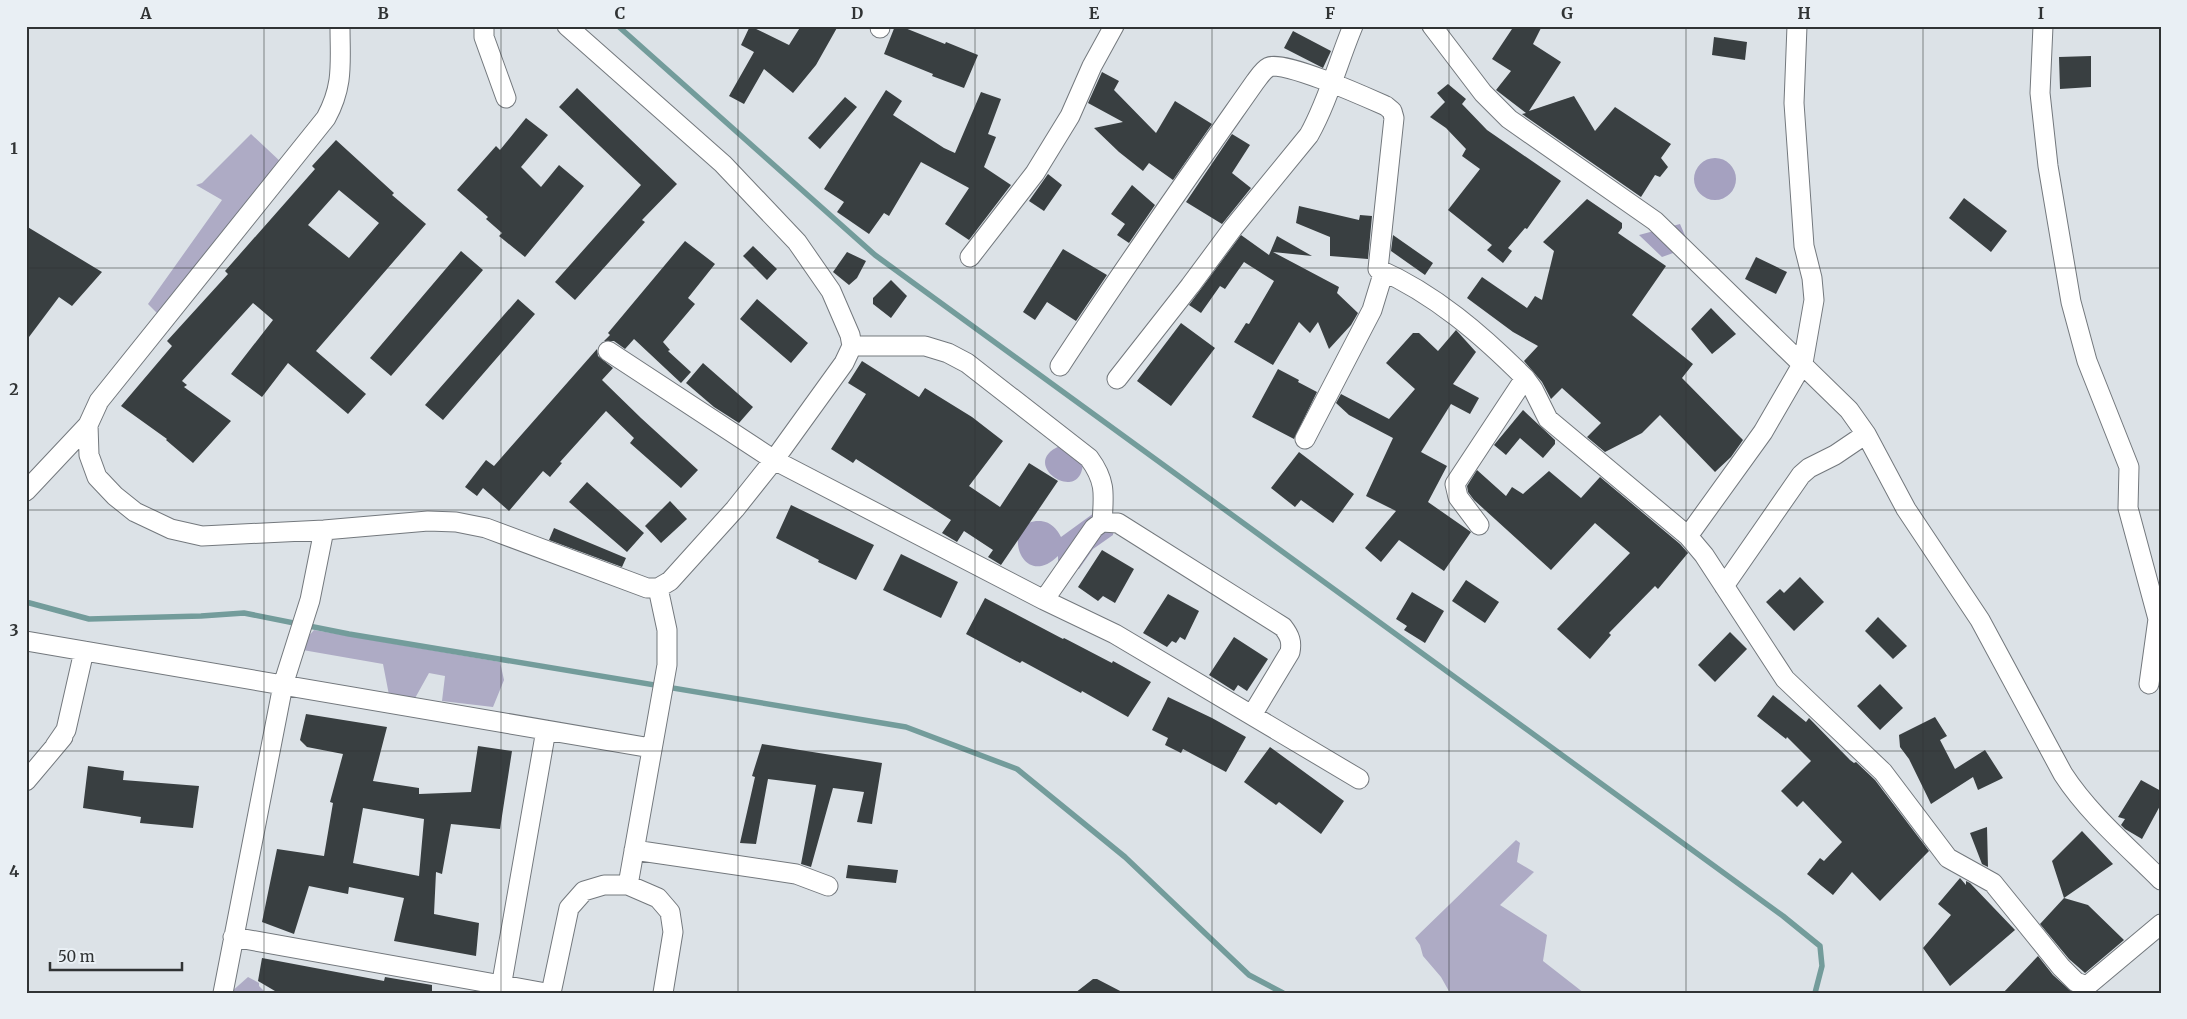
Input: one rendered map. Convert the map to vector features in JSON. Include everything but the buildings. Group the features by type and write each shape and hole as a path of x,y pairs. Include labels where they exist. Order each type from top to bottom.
{"street":[{"path":"26,491 88,425 99,401 326,118 335,101 341,80 340,26"},
{"path":"484,26 484,37 506,98"},
{"path":"88,425 89,455 97,477 115,496 135,512 171,529 202,536 324,530 428,521 456,522 486,528 647,588 658,588 670,581 735,509 774,460 844,363 852,346 850,334 831,291 797,242 722,164 567,26"},
{"path":"970,257 1035,173 1070,116 1092,66 1114,26"},
{"path":"1117,379 1233,228 1309,135 1317,121 1353,26"},
{"path":"1432,26 1483,93 1509,119 1655,221 1803,363 1849,410 1866,434 1906,508 1980,620 2075,793 2161,880"},
{"path":"1688,536 1763,432 1803,363 1814,300 1812,278 1804,246 1794,103 1796,26"},
{"path":"2043,26 2040,93 2048,166 2071,302 2091,372 2129,467 2128,508 2159,619 2149,684"},
{"path":"1060,366 1116,279 1153,230 1261,74 1268,68 1278,66 1331,83 1386,106 1392,111 1394,118 1378,269"},
{"path":"1378,269 1405,281 1452,312 1525,378 1534,389 1548,419 1688,536 1704,555 1785,679 1883,772 1948,858 1992,883 2053,958 2076,982 2087,986 2161,924"},
{"path":"1305,439 1372,310 1383,274 1378,269"},
{"path":"852,346 925,346 948,352 967,363 1089,458 1099,471 1104,487 1102,522"},
{"path":"608,351 774,460 1044,600 1115,634 1359,779"},
{"path":"1479,525 1458,497 1455,484 1525,378"},
{"path":"1724,586 1801,475 1809,468 1835,456 1866,434"},
{"path":"1044,600 1094,528 1102,522 1118,524 1283,627 1289,634 1292,643 1290,652 1252,716"},
{"path":"223,993 283,685 310,600 324,530"},
{"path":"628,885 658,705 667,665 667,630 658,588"},
{"path":"26,641 651,748"},
{"path":"26,781 63,736 84,651"},
{"path":"500,989 546,730"},
{"path":"634,850 796,874 828,886"},
{"path":"551,993 569,908 584,891 604,885 628,885 658,898 670,912 673,932 663,993"},
{"path":"233,937 500,989 546,993"}],"shaded area":[{"path":"251,134 282,163 160,316 148,304 222,200 196,185 202,183"},
{"path":"1719,158 1727,161 1733,167 1736,179 1733,191 1727,197 1711,200 1703,197 1697,191 1694,175 1697,167 1703,161"},
{"path":"1680,224 1690,247 1662,257 1639,235"},
{"path":"1060,446 1083,461 1080,475 1073,481 1064,482 1055,478 1048,471 1045,463 1048,454"},
{"path":"1094,513 1114,516 1113,535 1093,549 1079,569 1058,569 1058,556 1045,565 1033,566 1025,560 1020,551 1018,541 1021,530 1028,523 1041,521 1051,524 1061,537"},
{"path":"314,630 500,662 504,680 493,707 442,701 445,676 429,673 414,700 389,695 383,664 297,649"},
{"path":"1516,840 1520,843 1517,862 1534,872 1500,905 1547,935 1543,961 1584,993 1450,993 1441,977 1423,956 1420,945 1415,938"},
{"path":"248,977 259,983 259,986 266,993 230,993"}],"waterway":[{"path":"618,26 875,255 1783,916 1820,946 1822,966 1815,993"},
{"path":"26,602 89,619 244,613 349,634 906,727 1017,769 1125,857 1249,975 1283,993"}]}
